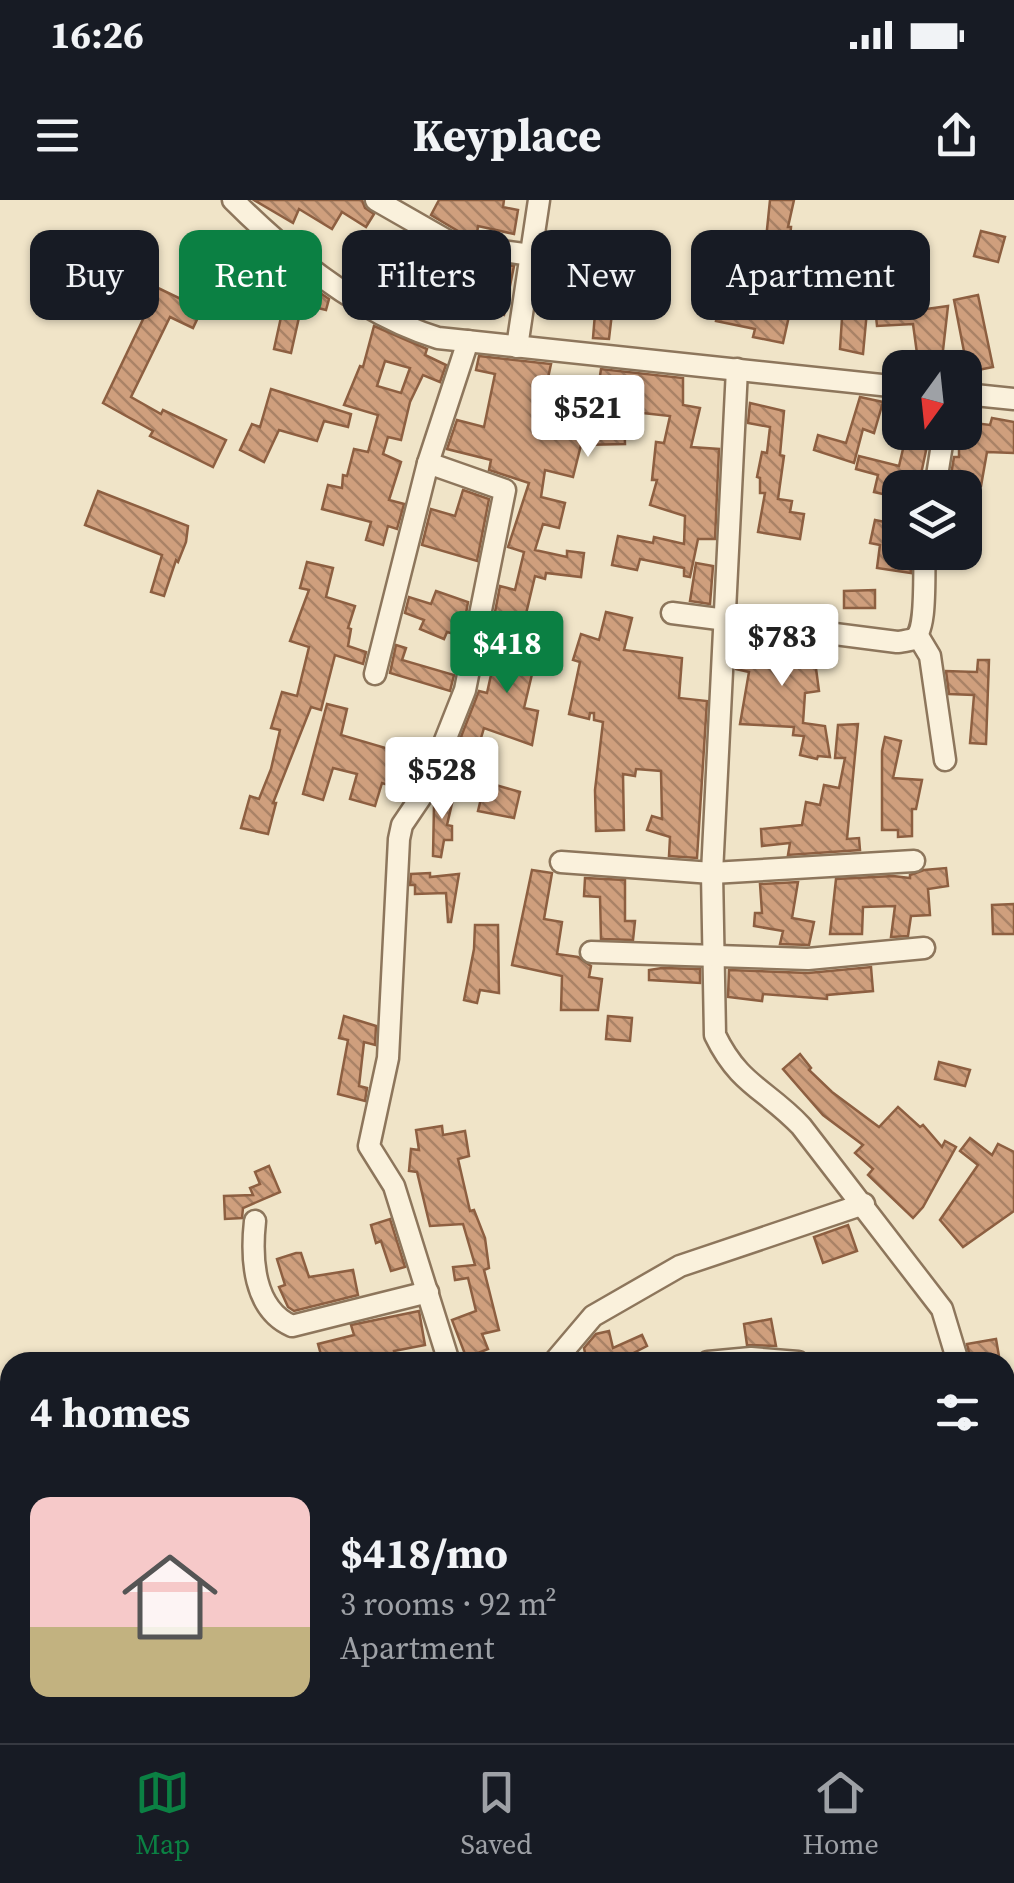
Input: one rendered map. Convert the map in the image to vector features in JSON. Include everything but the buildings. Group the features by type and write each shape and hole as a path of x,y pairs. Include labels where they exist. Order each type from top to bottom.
{"street":[{"path":"232,200 308,268 407,328 438,338 882,386"},
{"path":"376,200 453,244 531,255 518,347"},
{"path":"534,230 538,200"},
{"path":"374,674 428,463 468,341"},
{"path":"736,369 712,873 715,1035 726,1059 750,1085 780,1103 802,1126 864,1204 942,1309 953,1352"},
{"path":"982,396 1014,399"},
{"path":"428,463 504,490 465,690 426,791 402,825 398,839 388,1058 369,1146 394,1186 447,1352"},
{"path":"924,570 918,636 930,656 946,760"},
{"path":"672,613 897,642 918,636"},
{"path":"561,862 712,873 914,860"},
{"path":"592,952 808,959 924,948"},
{"path":"562,1352 593,1316 680,1266 864,1204"},
{"path":"255,1221 252,1249 260,1291 278,1320 292,1326 428,1292"}]}
